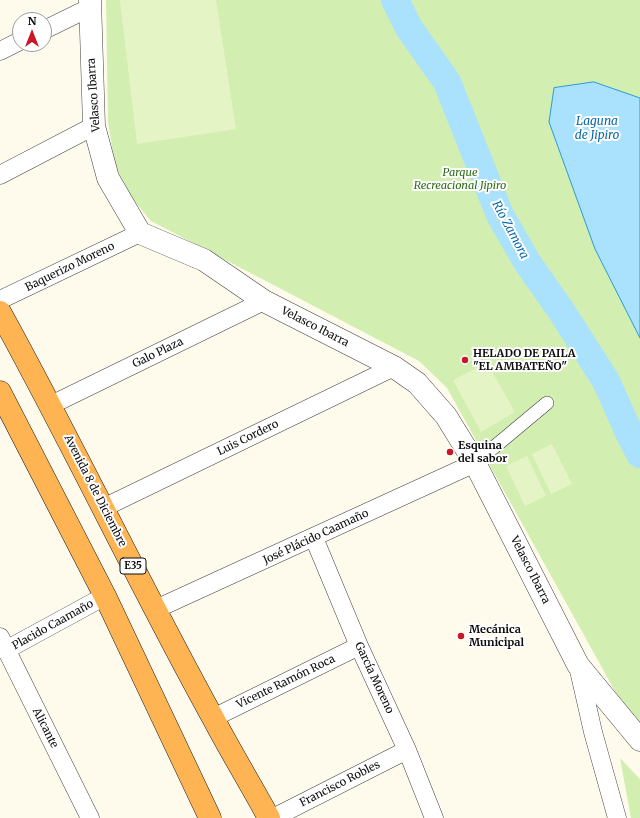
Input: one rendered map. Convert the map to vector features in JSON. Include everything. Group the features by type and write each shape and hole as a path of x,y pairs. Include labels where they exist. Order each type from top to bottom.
{"highway":[{"name":"Avenida 8 de Diciembre","path":"0,312 51,405 102,508 213,718 269,818"},
{"path":"0,392 105,596 210,818"}],"street":[{"path":"52,25 89,4"},
{"name":"Velasco Ibarra","path":"89,4 94,126 108,178 140,233 204,260 264,301 394,367 417,383 446,416 475,463 578,665 640,740"},
{"path":"0,51 12,45"},
{"path":"0,175 94,126"},
{"name":"Baquerizo Moreno","path":"0,300 140,233"},
{"name":"Galo Plaza","path":"51,405 264,301"},
{"name":"Luis Cordero","path":"102,508 394,367"},
{"path":"475,463 547,404"},
{"name":"José Plácido Caamaño","path":"156,609 475,463"},
{"name":"García Moreno","path":"314,538 359,646 407,750 434,818"},
{"name":"Placido Caamaño","path":"2,645 105,596"},
{"name":"Alicante","path":"2,645 90,818"},
{"name":"Vicente Ramón Roca","path":"213,718 359,646"},
{"name":"Velasco Ibarra","path":"578,665 593,732 617,818"},
{"name":"Francisco Robles","path":"273,818 407,750"}],"green space":[{"name":"Parque Recreacional Jipiro","path":"106,0 640,0 640,722 616,693 447,388 419,361 151,221 131,197 115,165 108,122"},
{"path":"120,0 216,0 236,129 137,144"},
{"path":"487,363 515,412 481,432 453,380"},
{"path":"552,444 572,484 551,494 532,454"},
{"path":"527,456 546,496 525,506 506,466"},
{"path":"620,758 640,779 640,818 631,818"}],"water":[{"name":"Laguna de Jipiro","path":"594,82 640,98 640,338 595,249 549,122 554,88"}],"waterway":[{"name":"Río Zamora","path":"395,0 409,28 447,82 500,215 527,262 562,312 606,381 640,454"}],"place":[{"name":"HELADO DE PAILA \"EL AMBATEÑO\"","path":"465,360"},
{"name":"Esquina del sabor","path":"450,452"},
{"name":"Mecánica Municipal","path":"461,636"}]}
